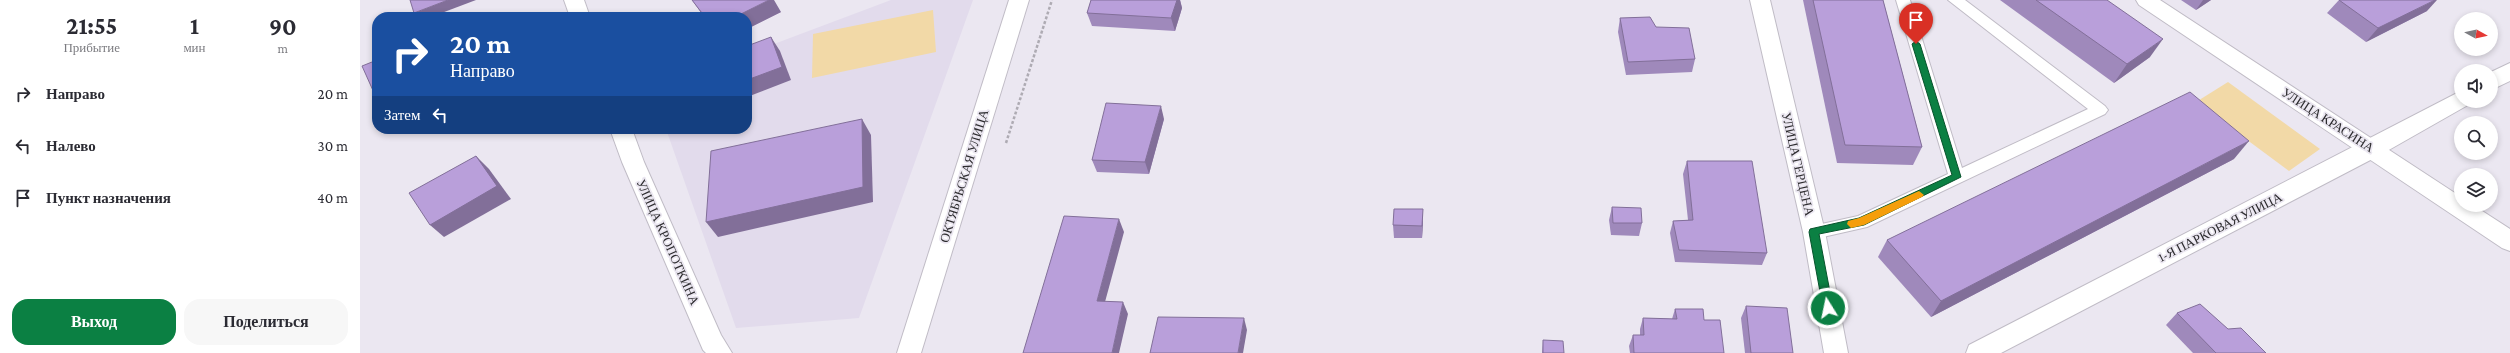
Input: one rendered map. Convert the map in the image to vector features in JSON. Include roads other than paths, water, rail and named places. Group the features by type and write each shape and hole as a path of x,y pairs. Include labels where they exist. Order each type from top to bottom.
{"street":[{"path":"574,0 578,12"},
{"name":"ОКТЯБРЬСКАЯ УЛИЦА","path":"909,353 1019,0"},
{"name":"УЛИЦА ГЕРЦЕНА","path":"1760,0 1814,232 1836,353"},
{"name":"УЛИЦА КРАСИНА","path":"2146,0 2510,241"},
{"path":"2498,78 2510,71"},
{"name":"1-Я ПАРКОВАЯ УЛИЦА","path":"1978,353 2372,149 2454,103"},
{"name":"УЛИЦА КРОПОТКИНА","path":"623,134 633,162 712,342 720,353"}],"lane":[{"path":"1903,0 1957,177"},
{"path":"1814,232 1861,222 2100,110 1955,0"}]}
